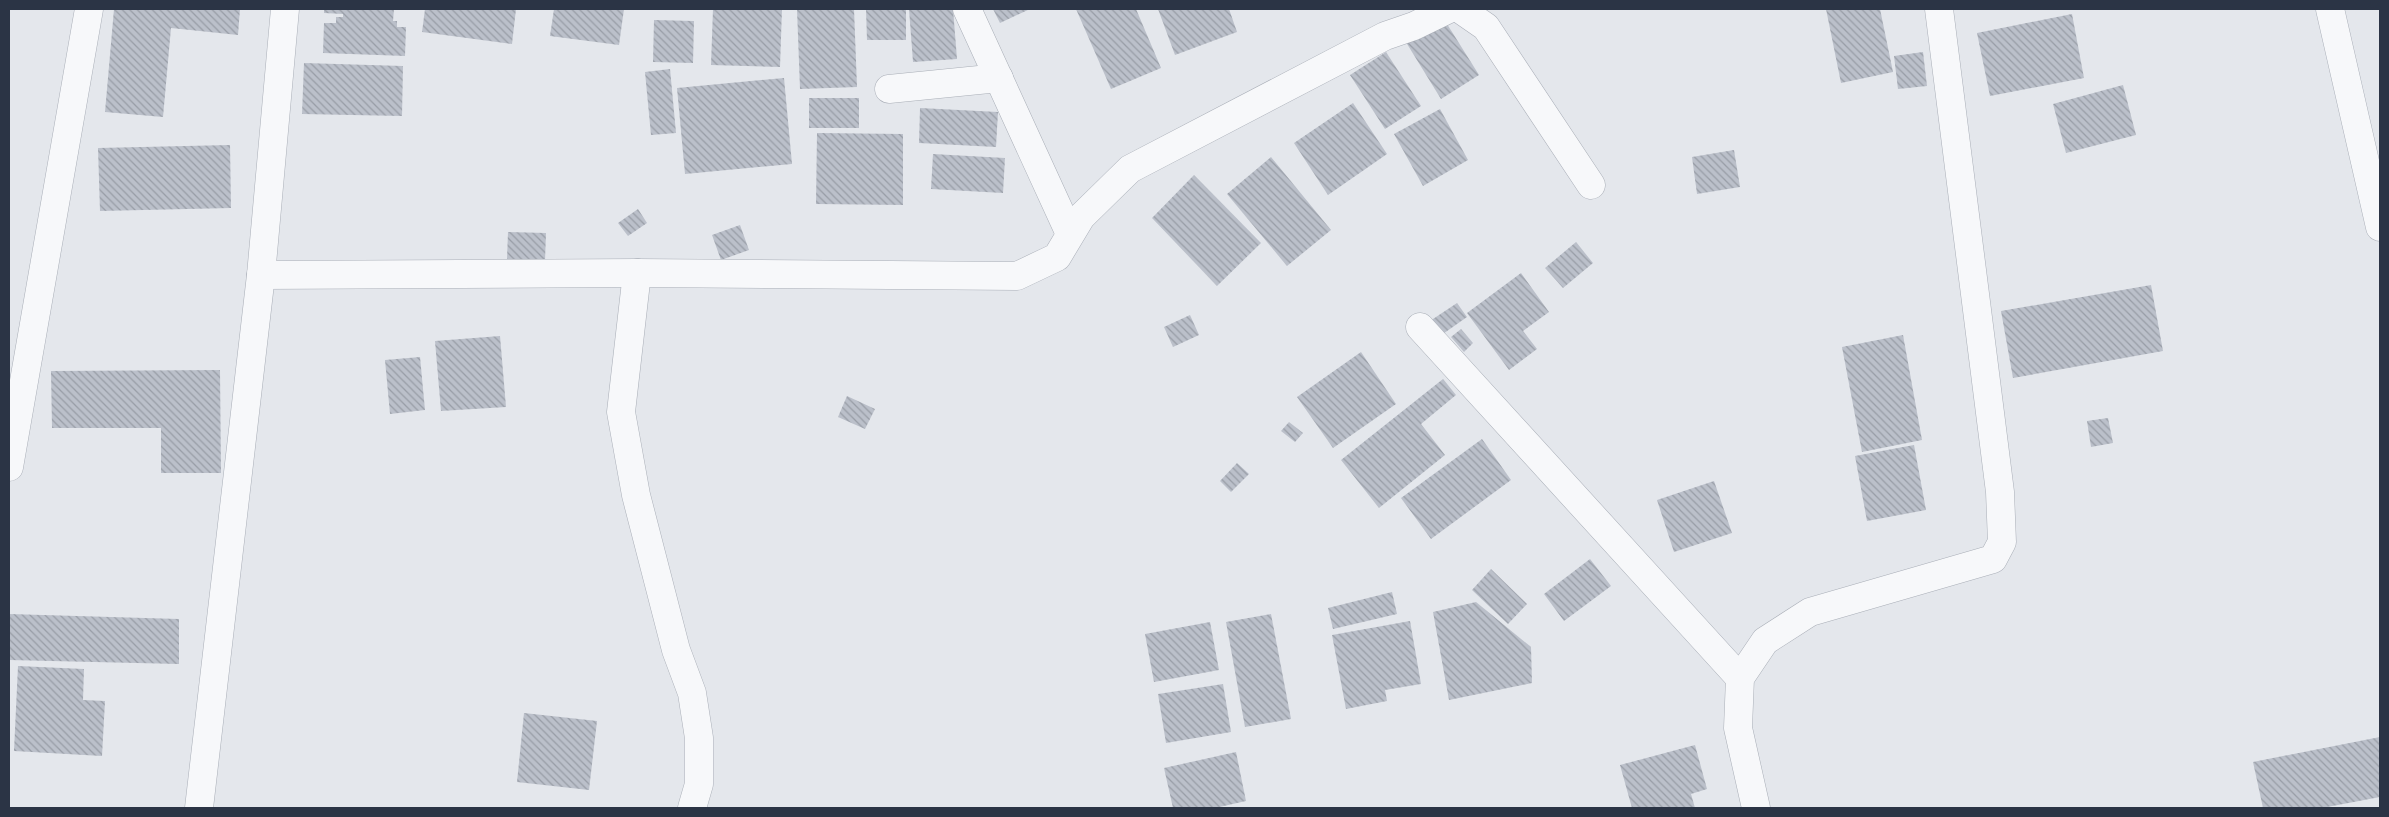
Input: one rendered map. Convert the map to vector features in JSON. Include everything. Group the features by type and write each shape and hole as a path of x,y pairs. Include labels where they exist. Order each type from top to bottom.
{"street":[{"path":"9,467 89,9"},
{"path":"199,808 261,275 284,9"},
{"path":"967,9 1070,234"},
{"path":"261,275 637,273 1017,276 1057,257 1081,217 1130,169 1385,36 1414,26 1449,9"},
{"path":"1460,9 1486,27 1591,185"},
{"path":"1756,808 1738,728 1740,678 1765,641 1810,612 1993,559 2002,542 2000,492 1939,9"},
{"path":"2330,9 2380,227"},
{"path":"889,89 999,78"},
{"path":"637,273 621,412 636,495 676,650 692,693 699,738 699,784 692,808"},
{"path":"1420,327 1740,678"}],"building":[{"path":"114,9 240,9 238,35 171,28 163,117 105,112"},
{"path":"324,9 394,9 393,21 397,21 397,27 406,27 405,56 323,53 324,23 336,23 336,17 343,17 343,14 324,13"},
{"path":"425,9 516,9 512,44 422,32"},
{"path":"554,9 624,9 619,45 550,36"},
{"path":"713,9 782,9 780,67 711,65"},
{"path":"797,9 854,9 857,87 800,89"},
{"path":"866,9 906,9 906,40 867,40"},
{"path":"909,9 953,9 957,59 913,62"},
{"path":"993,9 1030,9 1000,23"},
{"path":"1076,9 1136,9 1161,68 1111,89"},
{"path":"1158,9 1229,9 1237,32 1175,55"},
{"path":"1826,9 1880,9 1893,72 1841,83"},
{"path":"2072,14 2084,78 1990,96 1977,33"},
{"path":"1442,16 1479,75 1441,99 1404,39"},
{"path":"654,20 694,21 693,63 653,62"},
{"path":"1386,52 1421,106 1385,129 1350,75"},
{"path":"1923,52 1927,86 1898,89 1894,56"},
{"path":"304,63 403,66 402,116 302,114"},
{"path":"670,69 676,133 651,135 645,72"},
{"path":"784,78 792,164 685,174 677,88"},
{"path":"2123,85 2136,135 2066,153 2053,104"},
{"path":"809,98 859,98 859,128 809,128"},
{"path":"1353,103 1387,154 1328,195 1294,143"},
{"path":"920,108 998,112 996,147 919,143"},
{"path":"1440,109 1468,160 1423,186 1394,134"},
{"path":"817,133 903,134 903,205 816,204"},
{"path":"230,145 231,208 100,211 98,148"},
{"path":"1734,150 1740,187 1697,194 1692,157"},
{"path":"933,154 1005,158 1003,193 931,189"},
{"path":"1271,157 1331,230 1287,266 1227,194"},
{"path":"1194,175 1261,243 1217,286 1152,218"},
{"path":"638,209 647,223 628,236 618,223"},
{"path":"740,225 749,250 721,260 712,235"},
{"path":"508,232 546,233 545,261 507,259"},
{"path":"1576,242 1593,263 1563,288 1545,268"},
{"path":"1521,273 1549,312 1523,331 1537,349 1509,370 1467,313"},
{"path":"2151,285 2163,351 2013,378 2001,311"},
{"path":"1457,303 1467,317 1440,336 1430,321"},
{"path":"1190,315 1199,335 1173,347 1164,327"},
{"path":"1461,329 1473,343 1464,352 1451,337"},
{"path":"1903,335 1922,440 1862,452 1842,347"},
{"path":"500,336 506,407 441,411 435,341"},
{"path":"1361,352 1396,404 1333,448 1297,397"},
{"path":"420,357 425,410 390,414 385,360"},
{"path":"220,370 221,473 161,473 161,428 52,428 51,371"},
{"path":"1443,379 1456,395 1421,424 1445,455 1379,508 1341,460"},
{"path":"847,396 875,409 865,429 838,417"},
{"path":"2108,418 2113,443 2091,447 2087,421"},
{"path":"1289,422 1303,433 1295,442 1281,431"},
{"path":"1482,439 1511,480 1431,539 1401,498"},
{"path":"1914,445 1926,510 1867,521 1855,456"},
{"path":"1237,463 1249,474 1231,492 1220,481"},
{"path":"1714,481 1732,533 1674,552 1657,500"},
{"path":"1590,559 1611,586 1564,621 1544,594"},
{"path":"1491,569 1527,604 1508,624 1472,590"},
{"path":"1392,592 1397,614 1333,629 1328,608"},
{"path":"1476,602 1531,647 1532,683 1449,700 1433,612"},
{"path":"9,614 179,619 179,664 9,660"},
{"path":"1271,614 1291,719 1245,727 1226,622"},
{"path":"1410,621 1421,684 1385,690 1387,701 1346,709 1332,635"},
{"path":"1210,622 1219,670 1154,682 1145,634"},
{"path":"18,666 84,669 83,700 105,701 102,756 14,751"},
{"path":"1223,684 1231,732 1166,743 1158,694"},
{"path":"524,713 597,721 589,790 517,782"},
{"path":"2380,737 2380,797 2322,808 2263,808 2253,762"},
{"path":"1695,745 1707,789 1691,794 1695,808 1632,808 1620,765"},
{"path":"1236,752 1246,801 1215,808 1173,808 1164,768"}]}
